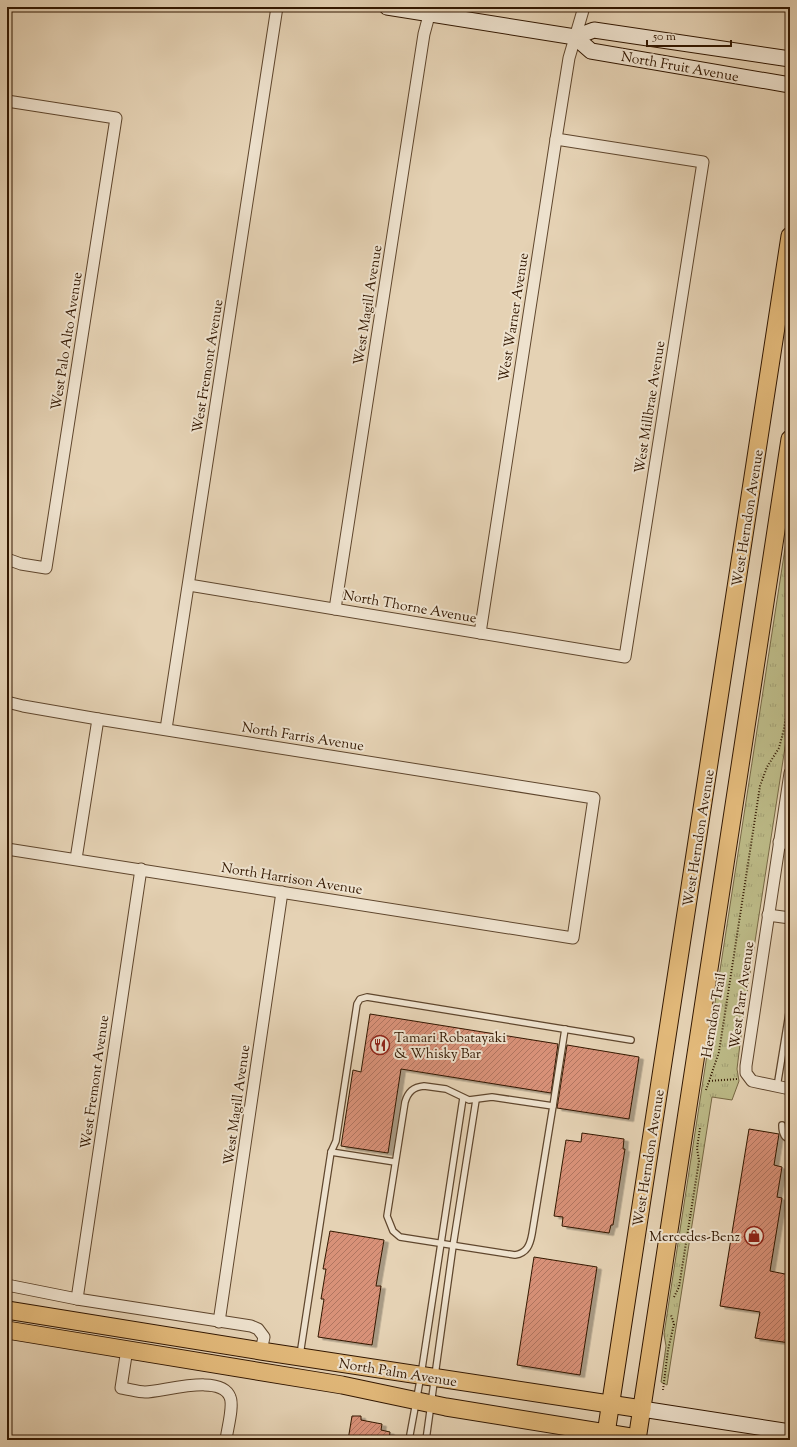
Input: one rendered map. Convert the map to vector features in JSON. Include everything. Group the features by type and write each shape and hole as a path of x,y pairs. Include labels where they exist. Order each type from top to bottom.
{"main road":[{"name":"West Herndon Avenue","path":"606,1436 790,236"},
{"path":"641,1439 642,1409 790,438"},
{"name":"North Palm Avenue","path":"7,1310 299,1357 642,1409"},
{"name":"North Palm Avenue","path":"7,1330 334,1383 424,1402 606,1436 641,1439"},
{"path":"127,1350 193,1350 284,1365 296,1361 299,1357"}],"street":[{"name":"West Fremont Avenue","path":"166,729 277,7"},
{"name":"North Fruit Avenue","path":"387,7 431,10 575,37 591,51 790,85"},
{"name":"West Warner Avenue","path":"480,633 569,58 584,7"},
{"name":"West Magill Avenue","path":"335,609 424,34 431,10"},
{"name":"North Fruit Avenue","path":"575,37 594,30 790,59"},
{"name":"West Palo Alto Avenue","path":"7,101 116,118 46,568 21,564 7,559"},
{"name":"West Millbrae Avenue","path":"556,138 703,162 625,657"},
{"name":"North Thorne Avenue","path":"189,585 625,657"},
{"name":"North Farris Avenue","path":"7,702 98,719 594,798 572,938"},
{"path":"76,859 98,719"},
{"path":"790,773 785,843 768,915 790,918"},
{"name":"North Harrison Avenue","path":"7,849 572,938"},
{"name":"West Fremont Avenue","path":"77,1299 141,869"},
{"name":"West Magill Avenue","path":"219,1322 282,892"},
{"name":"West Parr Avenue","path":"750,1079 746,1073 746,1066 768,915"},
{"path":"750,1079 757,1083 790,1089"},
{"path":"7,1285 77,1299 251,1326 258,1329 264,1337 261,1351"},
{"path":"127,1350 121,1388 146,1392 196,1384 214,1387 227,1393 230,1398 231,1405 226,1440"},
{"name":"North Palm Avenue","path":"642,1409 790,1432"}],"lane":[{"path":"299,1357 331,1152 336,1141 356,1004 360,999 368,997 631,1040"},
{"path":"777,1087 790,1007"},
{"path":"552,1106 492,1097 476,1100 463,1098 455,1092 446,1089 424,1086 418,1087 409,1092 405,1102 387,1216 393,1231 400,1237 453,1246 515,1255 525,1251 528,1247 532,1234 565,1029"},
{"path":"409,1440 424,1402 428,1376 440,1244 463,1098"},
{"path":"426,1440 424,1402 453,1246 476,1100"},
{"path":"782,1126 784,1136 790,1139"},
{"path":"331,1152 395,1162"}],"path":[{"name":"Herndon Trail","path":"705,1091 719,1052 760,786 767,767 779,748 790,693"},
{"path":"708,1082 750,1079"},
{"path":"673,1302 674,1294 679,1287 698,1168 699,1160 697,1148 700,1126"},
{"path":"664,1390 668,1350 674,1324 671,1317 672,1310"}],"green space":[{"path":"790,516 790,715 743,1019 737,1069 739,1081 732,1100 712,1097 667,1385 661,1382 666,1346 664,1334"}],"building":[{"path":"370,1014 558,1044 551,1093 401,1069 388,1153 341,1146 353,1070 361,1072"},
{"path":"567,1045 639,1057 629,1119 557,1108"},
{"name":"Mercedes-Benz","path":"749,1129 779,1134 774,1165 782,1167 777,1197 782,1198 770,1271 790,1275 790,1343 755,1338 760,1312 720,1306"},
{"path":"582,1133 624,1139 623,1149 625,1149 613,1225 611,1225 609,1233 562,1226 563,1217 554,1216 566,1140 581,1142"},
{"path":"330,1231 384,1240 376,1286 381,1286 372,1345 318,1337 324,1299 321,1299 326,1269 323,1269"},
{"path":"534,1257 597,1267 580,1375 517,1365"},
{"path":"352,1416 361,1416 361,1420 382,1424 381,1430 390,1432 389,1440 348,1440"}],"place":[{"name":"Tamari Robatayaki & Whisky Bar","path":"380,1045"},
{"name":"Mercedes-Benz","path":"754,1236"}]}
